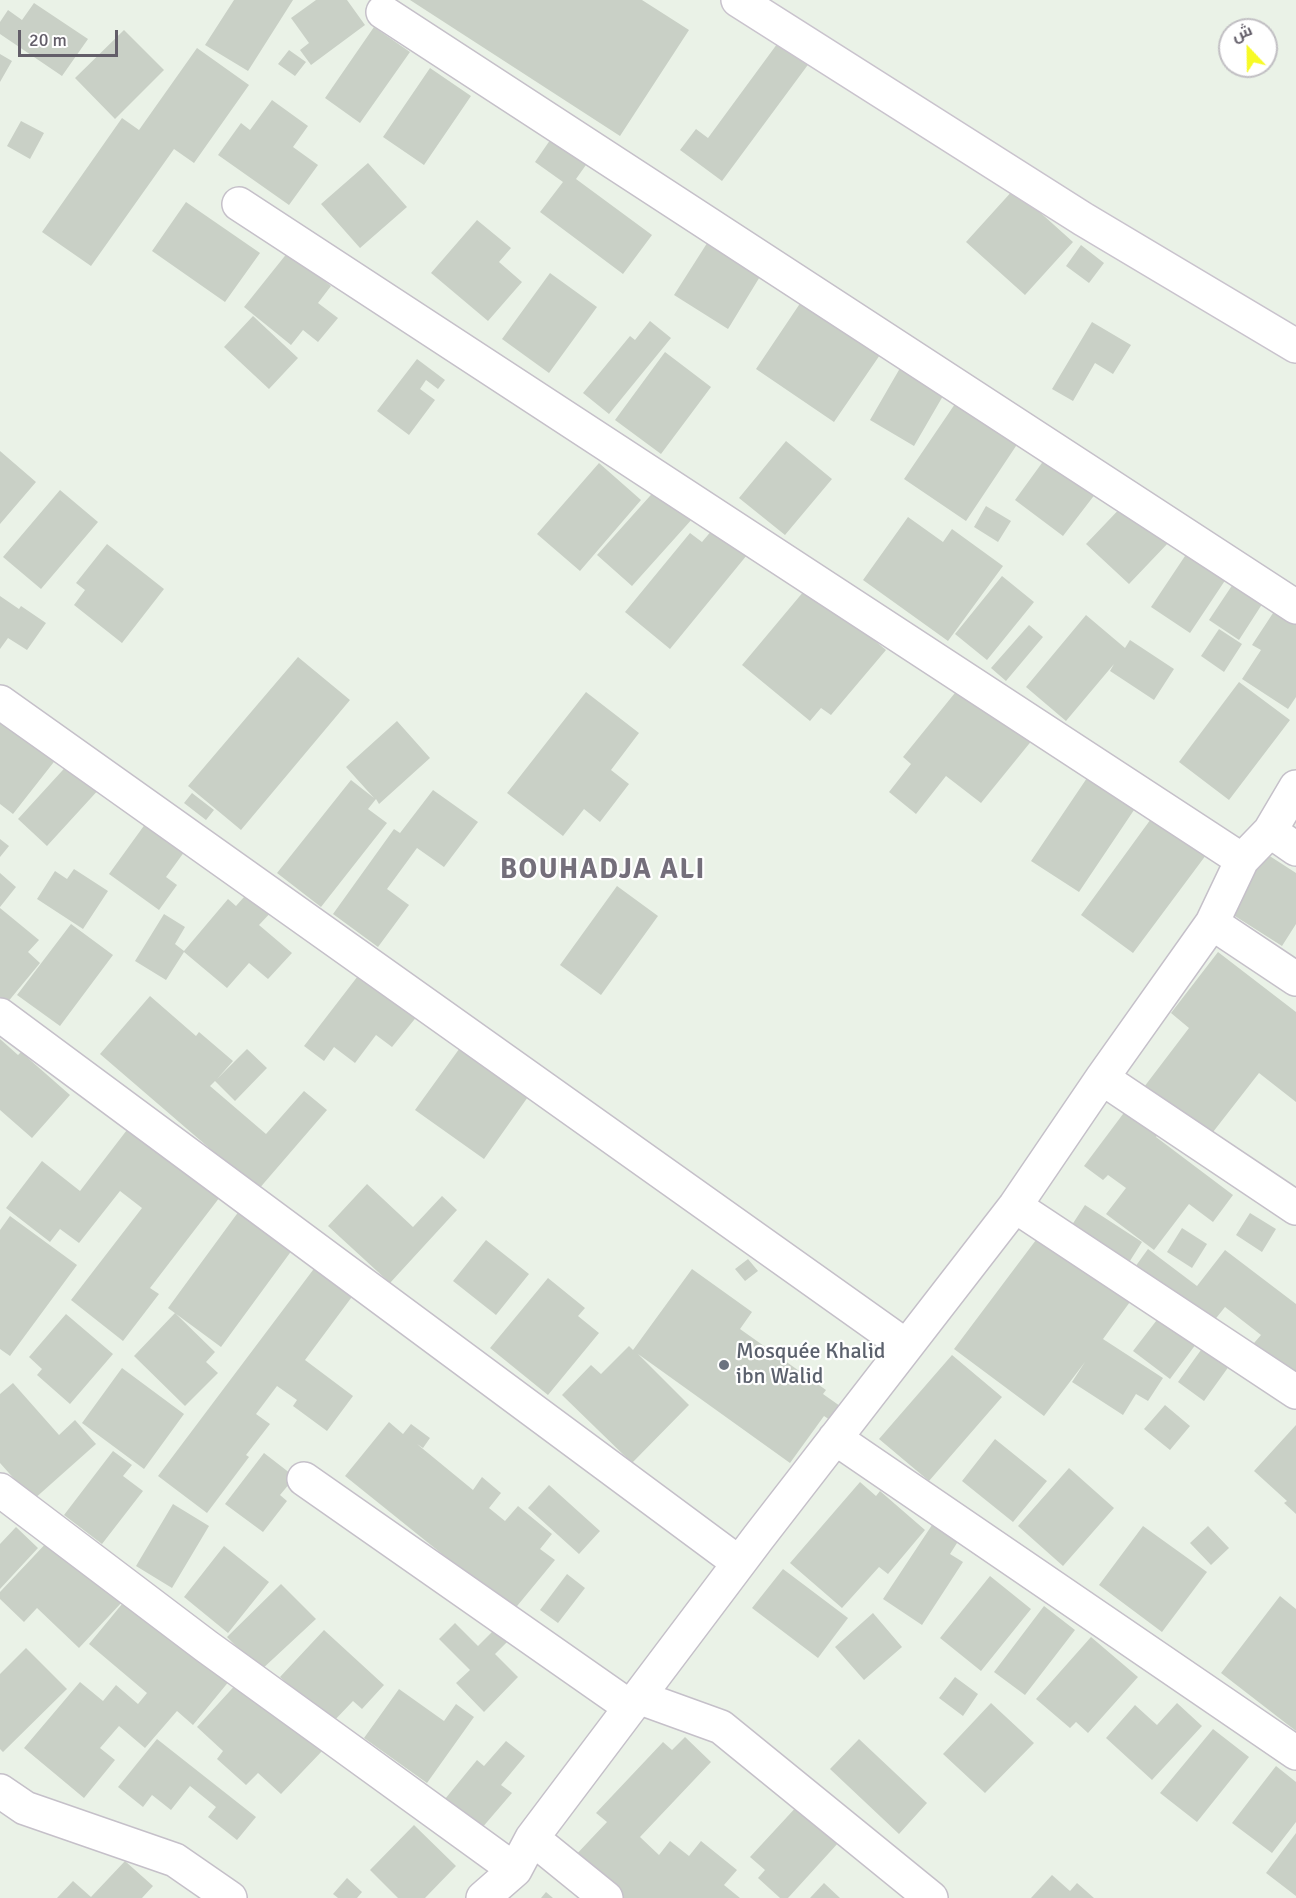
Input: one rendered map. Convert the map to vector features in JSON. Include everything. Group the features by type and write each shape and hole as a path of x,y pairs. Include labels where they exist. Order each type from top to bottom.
{"street":[{"path":"738,0 1083,219 1296,346"},
{"path":"383,12 1296,607"},
{"path":"239,204 1242,860"},
{"path":"0,702 906,1347"},
{"path":"483,1898 515,1870 532,1838 634,1702 1015,1206 1212,923 1242,860 1283,840 1296,787"},
{"path":"1212,923 1296,979"},
{"path":"0,1015 739,1563"},
{"path":"1102,1078 1296,1208"},
{"path":"1015,1206 1296,1392"},
{"path":"835,1438 1296,1754"},
{"path":"304,1479 634,1702 721,1727 931,1898"},
{"path":"0,1490 206,1646 515,1870"},
{"path":"0,1791 25,1809 175,1860 230,1898"},
{"path":"532,1838 606,1898"}],"building":[{"path":"234,0 293,0 248,71 205,45"},
{"path":"316,0 347,0 365,25 311,65 300,50 309,43 291,18"},
{"path":"410,0 642,0 689,30 620,136"},
{"path":"34,3 88,39 62,76 0,34 0,22 8,10 22,20"},
{"path":"374,27 410,52 360,123 325,98"},
{"path":"124,30 164,70 115,119 75,78"},
{"path":"780,40 810,62 722,181 680,150 696,129 708,138"},
{"path":"197,48 249,85 194,163 174,149 91,266 42,232 122,118 139,130"},
{"path":"289,50 306,62 295,76 278,64"},
{"path":"0,54 12,61 0,82"},
{"path":"430,68 471,96 424,165 383,137"},
{"path":"272,100 308,126 293,147 318,165 289,205 218,155 241,123 250,130"},
{"path":"21,121 44,133 30,159 7,146"},
{"path":"557,130 593,155 576,179 652,235 623,274 540,212 563,182 535,162"},
{"path":"368,163 407,207 360,248 321,204"},
{"path":"1014,189 1073,242 1025,295 966,242"},
{"path":"186,202 260,253 225,302 152,251"},
{"path":"477,220 511,248 499,262 522,282 488,321 431,273"},
{"path":"711,237 764,270 728,329 674,295"},
{"path":"1081,245 1104,263 1089,283 1066,266"},
{"path":"288,252 331,286 318,303 338,318 318,342 303,330 291,345 244,307"},
{"path":"550,273 597,307 549,373 502,339"},
{"path":"805,296 884,349 834,422 756,369"},
{"path":"253,316 298,358 269,389 224,347"},
{"path":"650,321 671,338 609,414 583,393 630,336 635,340"},
{"path":"1092,322 1131,345 1113,374 1095,363 1073,401 1052,389"},
{"path":"665,352 711,387 661,454 615,420"},
{"path":"417,359 445,380 438,389 426,380 420,389 435,400 409,435 377,411"},
{"path":"903,363 947,389 914,446 870,420"},
{"path":"959,398 1020,440 966,521 904,479"},
{"path":"786,441 832,479 785,535 739,498"},
{"path":"0,451 36,482 0,524"},
{"path":"1047,456 1096,493 1063,536 1015,500"},
{"path":"599,463 641,500 580,571 537,534"},
{"path":"658,487 693,518 632,586 597,555"},
{"path":"60,490 98,522 41,589 3,557"},
{"path":"1127,501 1170,541 1129,584 1086,544"},
{"path":"986,506 1011,521 998,542 974,527"},
{"path":"908,517 943,542 952,529 1003,566 948,641 863,580"},
{"path":"713,529 747,555 670,649 625,612 690,533 702,542"},
{"path":"107,544 164,589 122,643 74,605 85,590 76,583"},
{"path":"1193,544 1232,570 1190,633 1151,607"},
{"path":"1239,575 1268,595 1239,640 1209,620"},
{"path":"1002,576 1034,602 987,660 955,634"},
{"path":"809,585 886,650 831,715 821,708 810,721 742,665"},
{"path":"0,596 19,609 21,606 46,623 27,650 8,638 0,649"},
{"path":"1277,607 1296,619 1296,697 1288,709 1242,679 1261,650 1252,645"},
{"path":"1086,615 1125,648 1130,640 1174,669 1154,700 1110,671 1114,664 1066,721 1026,687"},
{"path":"1029,625 1043,637 1006,681 991,668"},
{"path":"1219,629 1242,644 1224,672 1201,656"},
{"path":"298,657 350,700 241,830 188,786"},
{"path":"1239,682 1290,720 1229,800 1179,762"},
{"path":"963,683 1033,739 981,803 946,776 916,814 889,792 911,764 903,757"},
{"path":"586,692 639,733 611,770 629,784 600,822 584,809 563,836 507,793"},
{"path":"0,713 57,758 13,814 0,804"},
{"path":"397,721 430,758 379,804 376,799 368,809 387,823 321,907 277,873 351,780 374,798 346,767"},
{"path":"72,760 101,787 47,846 18,819"},
{"path":"1087,778 1134,810 1079,892 1031,861"},
{"path":"433,790 478,822 444,867 417,848 387,889 409,905 378,947 333,914 394,829 400,833"},
{"path":"192,793 214,810 206,820 184,803"},
{"path":"1156,812 1209,851 1133,953 1081,915"},
{"path":"151,816 190,844 166,877 177,885 159,910 109,874"},
{"path":"0,839 9,846 0,857"},
{"path":"1265,853 1296,873 1296,924 1282,946 1227,911"},
{"path":"74,869 108,891 83,929 37,899 55,871 67,879"},
{"path":"0,873 16,887 0,907"},
{"path":"617,886 658,916 601,995 560,965"},
{"path":"252,888 275,908 259,925 292,953 268,979 249,963 227,988 184,952 166,980 135,961 164,914 185,927 175,944 184,951 228,899 236,906"},
{"path":"0,908 39,940 28,952 40,963 7,1003 0,997"},
{"path":"71,924 113,955 60,1026 17,995"},
{"path":"1218,952 1296,1012 1296,1102 1259,1073 1206,1141 1141,1091 1189,1028 1171,1013"},
{"path":"361,972 418,1015 392,1047 376,1035 355,1063 334,1047 324,1061 304,1046"},
{"path":"150,996 196,1036 199,1032 233,1061 217,1079 247,1049 267,1068 235,1101 215,1081 210,1086 266,1134 304,1091 327,1110 258,1190 100,1054"},
{"path":"0,1039 18,1055 21,1052 70,1095 32,1138 0,1110"},
{"path":"462,1045 530,1094 484,1159 415,1110"},
{"path":"1132,1102 1164,1126 1156,1137 1233,1195 1213,1222 1189,1204 1154,1250 1106,1214 1126,1188 1108,1175 1103,1180 1084,1166"},
{"path":"130,1126 223,1193 150,1288 159,1294 123,1341 71,1300 142,1208 120,1191 79,1243 60,1229 50,1242 6,1208 42,1161 80,1191"},
{"path":"367,1184 413,1227 442,1196 457,1210 390,1283 328,1226"},
{"path":"1085,1205 1142,1242 1121,1275 1064,1237"},
{"path":"242,1207 295,1246 221,1347 168,1308"},
{"path":"1250,1213 1276,1229 1262,1252 1236,1235"},
{"path":"10,1216 77,1265 10,1356 0,1349 0,1230"},
{"path":"1045,1228 1135,1295 1103,1339 1163,1378 1148,1401 1136,1394 1123,1415 1072,1382 1085,1362 1044,1416 954,1349"},
{"path":"1182,1228 1207,1244 1192,1268 1167,1252"},
{"path":"486,1240 529,1274 496,1315 453,1281"},
{"path":"1148,1249 1197,1286 1225,1250 1296,1304 1296,1386 1248,1350 1261,1335 1225,1307 1205,1332 1130,1274"},
{"path":"748,1259 758,1271 745,1281 735,1269"},
{"path":"319,1262 357,1290 305,1360 353,1396 327,1431 293,1406 297,1400 277,1386 256,1414 270,1424 246,1455 249,1457 207,1513 158,1476"},
{"path":"692,1269 752,1312 740,1329 826,1390 823,1394 840,1406 830,1420 824,1416 790,1463 638,1354 689,1405 632,1463 562,1395 591,1365 601,1374 629,1346 633,1350"},
{"path":"548,1278 585,1308 578,1316 599,1333 548,1395 490,1348"},
{"path":"1163,1312 1199,1340 1170,1379 1133,1351"},
{"path":"175,1313 215,1352 206,1362 218,1373 185,1406 134,1356"},
{"path":"66,1314 113,1354 70,1404 37,1375 42,1369 29,1357"},
{"path":"1206,1343 1232,1362 1204,1401 1178,1382"},
{"path":"952,1355 1002,1397 929,1481 879,1439"},
{"path":"122,1368 184,1414 144,1469 82,1423"},
{"path":"13,1383 59,1435 75,1420 96,1444 33,1500 0,1463 0,1394"},
{"path":"1165,1405 1190,1426 1170,1450 1144,1429"},
{"path":"389,1422 403,1434 411,1424 430,1438 423,1448 417,1444 473,1490 482,1477 501,1493 489,1508 505,1521 518,1506 552,1534 540,1549 555,1560 513,1611 345,1476"},
{"path":"1296,1425 1296,1514 1284,1503 1287,1501 1254,1471"},
{"path":"995,1439 1047,1481 1013,1522 962,1481"},
{"path":"113,1451 132,1465 123,1476 143,1491 102,1544 64,1515"},
{"path":"264,1453 295,1477 280,1495 287,1501 263,1532 225,1504"},
{"path":"1069,1468 1114,1508 1063,1566 1018,1526"},
{"path":"860,1482 876,1496 880,1491 925,1530 888,1574 879,1567 842,1608 790,1563"},
{"path":"549,1485 600,1531 579,1554 528,1508"},
{"path":"173,1504 209,1526 172,1588 136,1566"},
{"path":"938,1516 964,1532 950,1554 963,1562 922,1625 883,1599"},
{"path":"1143,1526 1207,1572 1162,1632 1099,1585"},
{"path":"1208,1526 1229,1548 1211,1565 1190,1543"},
{"path":"16,1527 38,1548 0,1589 0,1544"},
{"path":"50,1539 123,1601 79,1648 37,1608 24,1622 0,1599 0,1592"},
{"path":"224,1546 269,1582 228,1633 184,1597"},
{"path":"783,1569 848,1618 818,1658 752,1608"},
{"path":"567,1574 585,1588 558,1623 540,1610"},
{"path":"990,1576 1031,1609 981,1671 940,1638"},
{"path":"281,1584 316,1619 260,1671 227,1637"},
{"path":"1280,1596 1296,1609 1296,1731 1221,1673"},
{"path":"127,1598 230,1680 193,1725 177,1711 145,1748 119,1726 100,1748 115,1760 84,1798 24,1748 80,1682 103,1701 116,1685 138,1704 147,1693 89,1644"},
{"path":"1044,1606 1075,1630 1025,1695 994,1672"},
{"path":"873,1613 902,1647 864,1680 835,1647"},
{"path":"455,1623 478,1646 497,1627 510,1639 495,1654 518,1677 484,1712 456,1683 470,1670 439,1639"},
{"path":"324,1630 384,1685 362,1709 353,1701 331,1724 280,1677"},
{"path":"1091,1637 1138,1677 1088,1733 1076,1722 1070,1728 1036,1699"},
{"path":"26,1648 67,1689 3,1752 0,1749 0,1674"},
{"path":"955,1677 978,1694 963,1716 939,1698"},
{"path":"239,1681 323,1750 281,1794 258,1773 246,1785 217,1759 223,1751 197,1727"},
{"path":"399,1689 444,1721 456,1704 474,1717 427,1783 364,1738"},
{"path":"991,1703 1034,1743 985,1793 943,1754"},
{"path":"1177,1703 1202,1726 1152,1780 1106,1738 1135,1705 1157,1725"},
{"path":"1213,1729 1249,1757 1197,1822 1160,1793"},
{"path":"685,1737 711,1762 640,1837 659,1855 670,1841 689,1856 701,1841 737,1870 724,1885 740,1898 623,1898 593,1870 572,1859 607,1822 596,1813 663,1742 672,1750"},
{"path":"157,1739 256,1817 237,1840 208,1817 216,1807 190,1786 171,1810 152,1795 143,1807 118,1787"},
{"path":"859,1739 927,1803 899,1834 830,1769"},
{"path":"506,1741 525,1756 501,1785 512,1793 481,1829 445,1799 477,1760 484,1766"},
{"path":"1276,1766 1296,1782 1296,1822 1272,1853 1232,1823"},
{"path":"799,1804 839,1842 788,1898 780,1898 758,1878 765,1870 750,1857"},
{"path":"414,1825 456,1866 425,1898 398,1898 370,1870"},
{"path":"1296,1833 1296,1896 1266,1873"},
{"path":"125,1861 153,1886 142,1898 57,1898 73,1881 91,1897"},
{"path":"1052,1875 1070,1891 1077,1883 1094,1898 1031,1898"},
{"path":"347,1878 362,1892 357,1898 338,1898 333,1894"},
{"path":"824,1883 840,1898 810,1898"},
{"path":"546,1892 553,1898 541,1898"}],"place":[{"name":"Mosquée Khalid ibn Walid","path":"724,1365"}],"district":[{"name":"BOUHADJA ALI","path":"603,871"}]}
